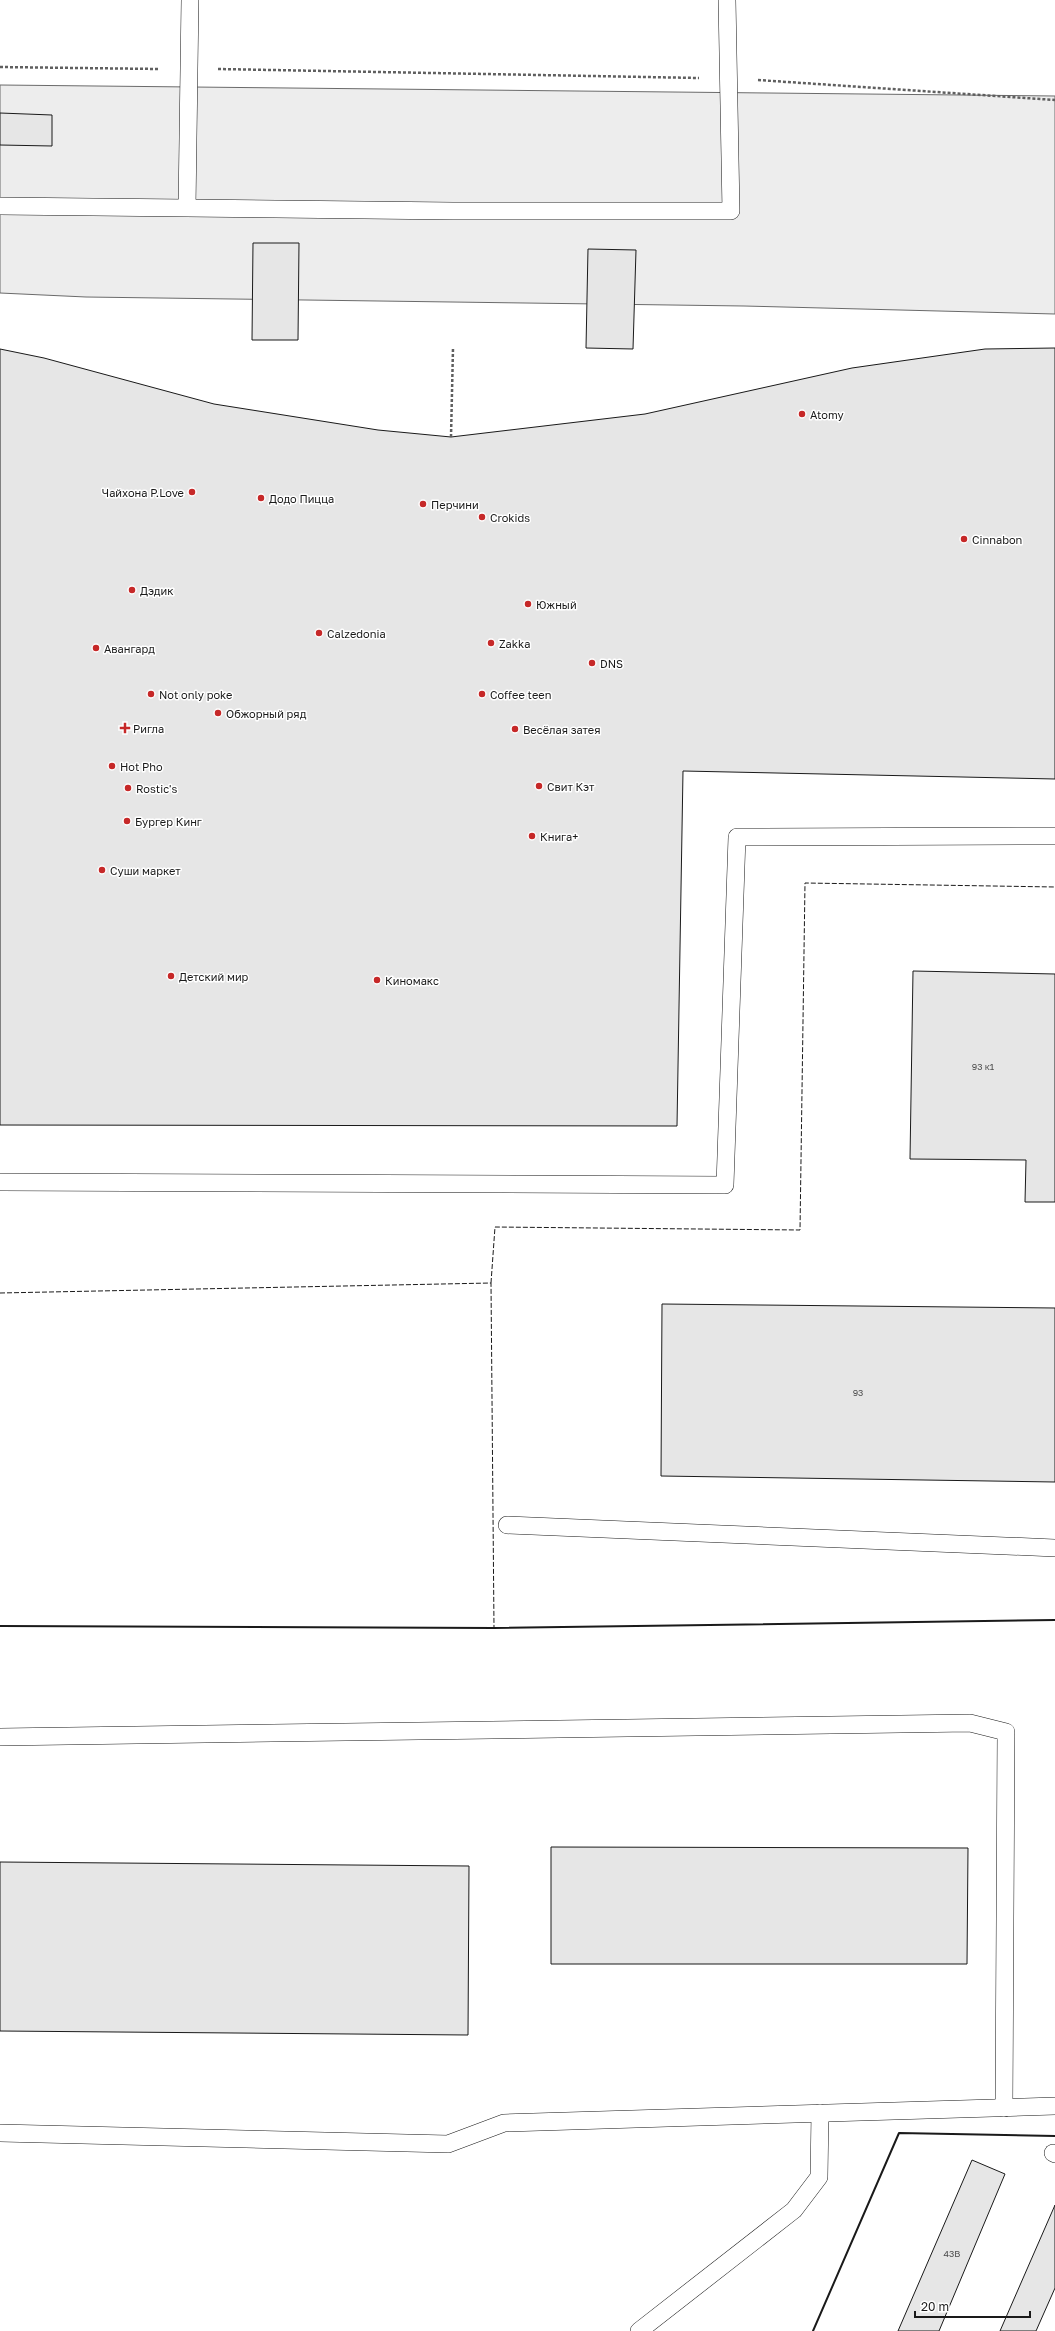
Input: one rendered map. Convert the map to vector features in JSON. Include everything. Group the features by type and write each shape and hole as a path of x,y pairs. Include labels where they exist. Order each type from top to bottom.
{"lane":[{"path":"187,207 190,0"},
{"path":"0,206 454,211 731,211 727,0"},
{"path":"0,1182 725,1185 737,837 1055,836"},
{"path":"507,1524 1055,1548"},
{"path":"0,1737 970,1722 1006,1732 1004,2108"},
{"path":"0,2133 448,2144 504,2122 1055,2106"},
{"path":"639,2331 794,2210 819,2177 820,2113"}],"path":[{"path":"0,67 728,78 1055,100"},
{"path":"451,437 454,348"}],"shaded area":[{"path":"0,85 1055,96 1055,314 744,306 86,297 0,293"}],"building":[{"path":"0,113 52,115 52,146 0,145"},
{"path":"253,243 299,243 298,340 252,340"},
{"path":"588,249 636,250 633,349 586,348"},
{"name":"Южный","path":"1055,348 1055,779 683,771 677,1126 0,1125 0,349 44,358 214,404 378,430 451,437 645,414 852,368 985,349"},
{"path":"913,971 1055,974 1055,1202 1025,1202 1026,1160 910,1159"},
{"path":"662,1304 1055,1308 1055,1482 661,1476"},
{"path":"551,1847 968,1848 967,1964 551,1964"},
{"path":"0,1862 469,1866 468,2035 0,2031"},
{"path":"972,2160 1005,2174 939,2331 898,2331"},
{"path":"1055,2205 1055,2288 1036,2331 1000,2331"}],"fence":[{"path":"491,1283 495,1227 800,1230 805,883 1055,887"},
{"path":"0,1293 491,1283 494,1628"}],"wall":[{"path":"0,1626 494,1628 1055,1620"},
{"path":"813,2331 899,2133 1055,2136"}],"place":[{"name":"Atomy","path":"802,414"},
{"name":"Чайхона P.Love","path":"192,492"},
{"name":"Додо Пицца","path":"261,498"},
{"name":"Перчини","path":"423,504"},
{"name":"Crokids","path":"482,517"},
{"name":"Cinnabon","path":"964,539"},
{"name":"Дэдик","path":"132,590"},
{"name":"Южный","path":"528,604"},
{"name":"Calzedonia","path":"319,633"},
{"name":"Zakka","path":"491,643"},
{"name":"Авангард","path":"96,648"},
{"name":"DNS","path":"592,663"},
{"name":"Not only poke","path":"151,694"},
{"name":"Coffee teen","path":"482,694"},
{"name":"Обжорный ряд","path":"218,713"},
{"name":"Ригла","path":"125,728"},
{"name":"Весёлая затея","path":"515,729"},
{"name":"Hot Pho","path":"112,766"},
{"name":"Свит Кэт","path":"539,786"},
{"name":"Rostic's","path":"128,788"},
{"name":"Бургер Кинг","path":"127,821"},
{"name":"Книга+","path":"532,836"},
{"name":"Суши маркет","path":"102,870"},
{"name":"Детский мир","path":"171,976"},
{"name":"Киномакс","path":"377,980"}]}
